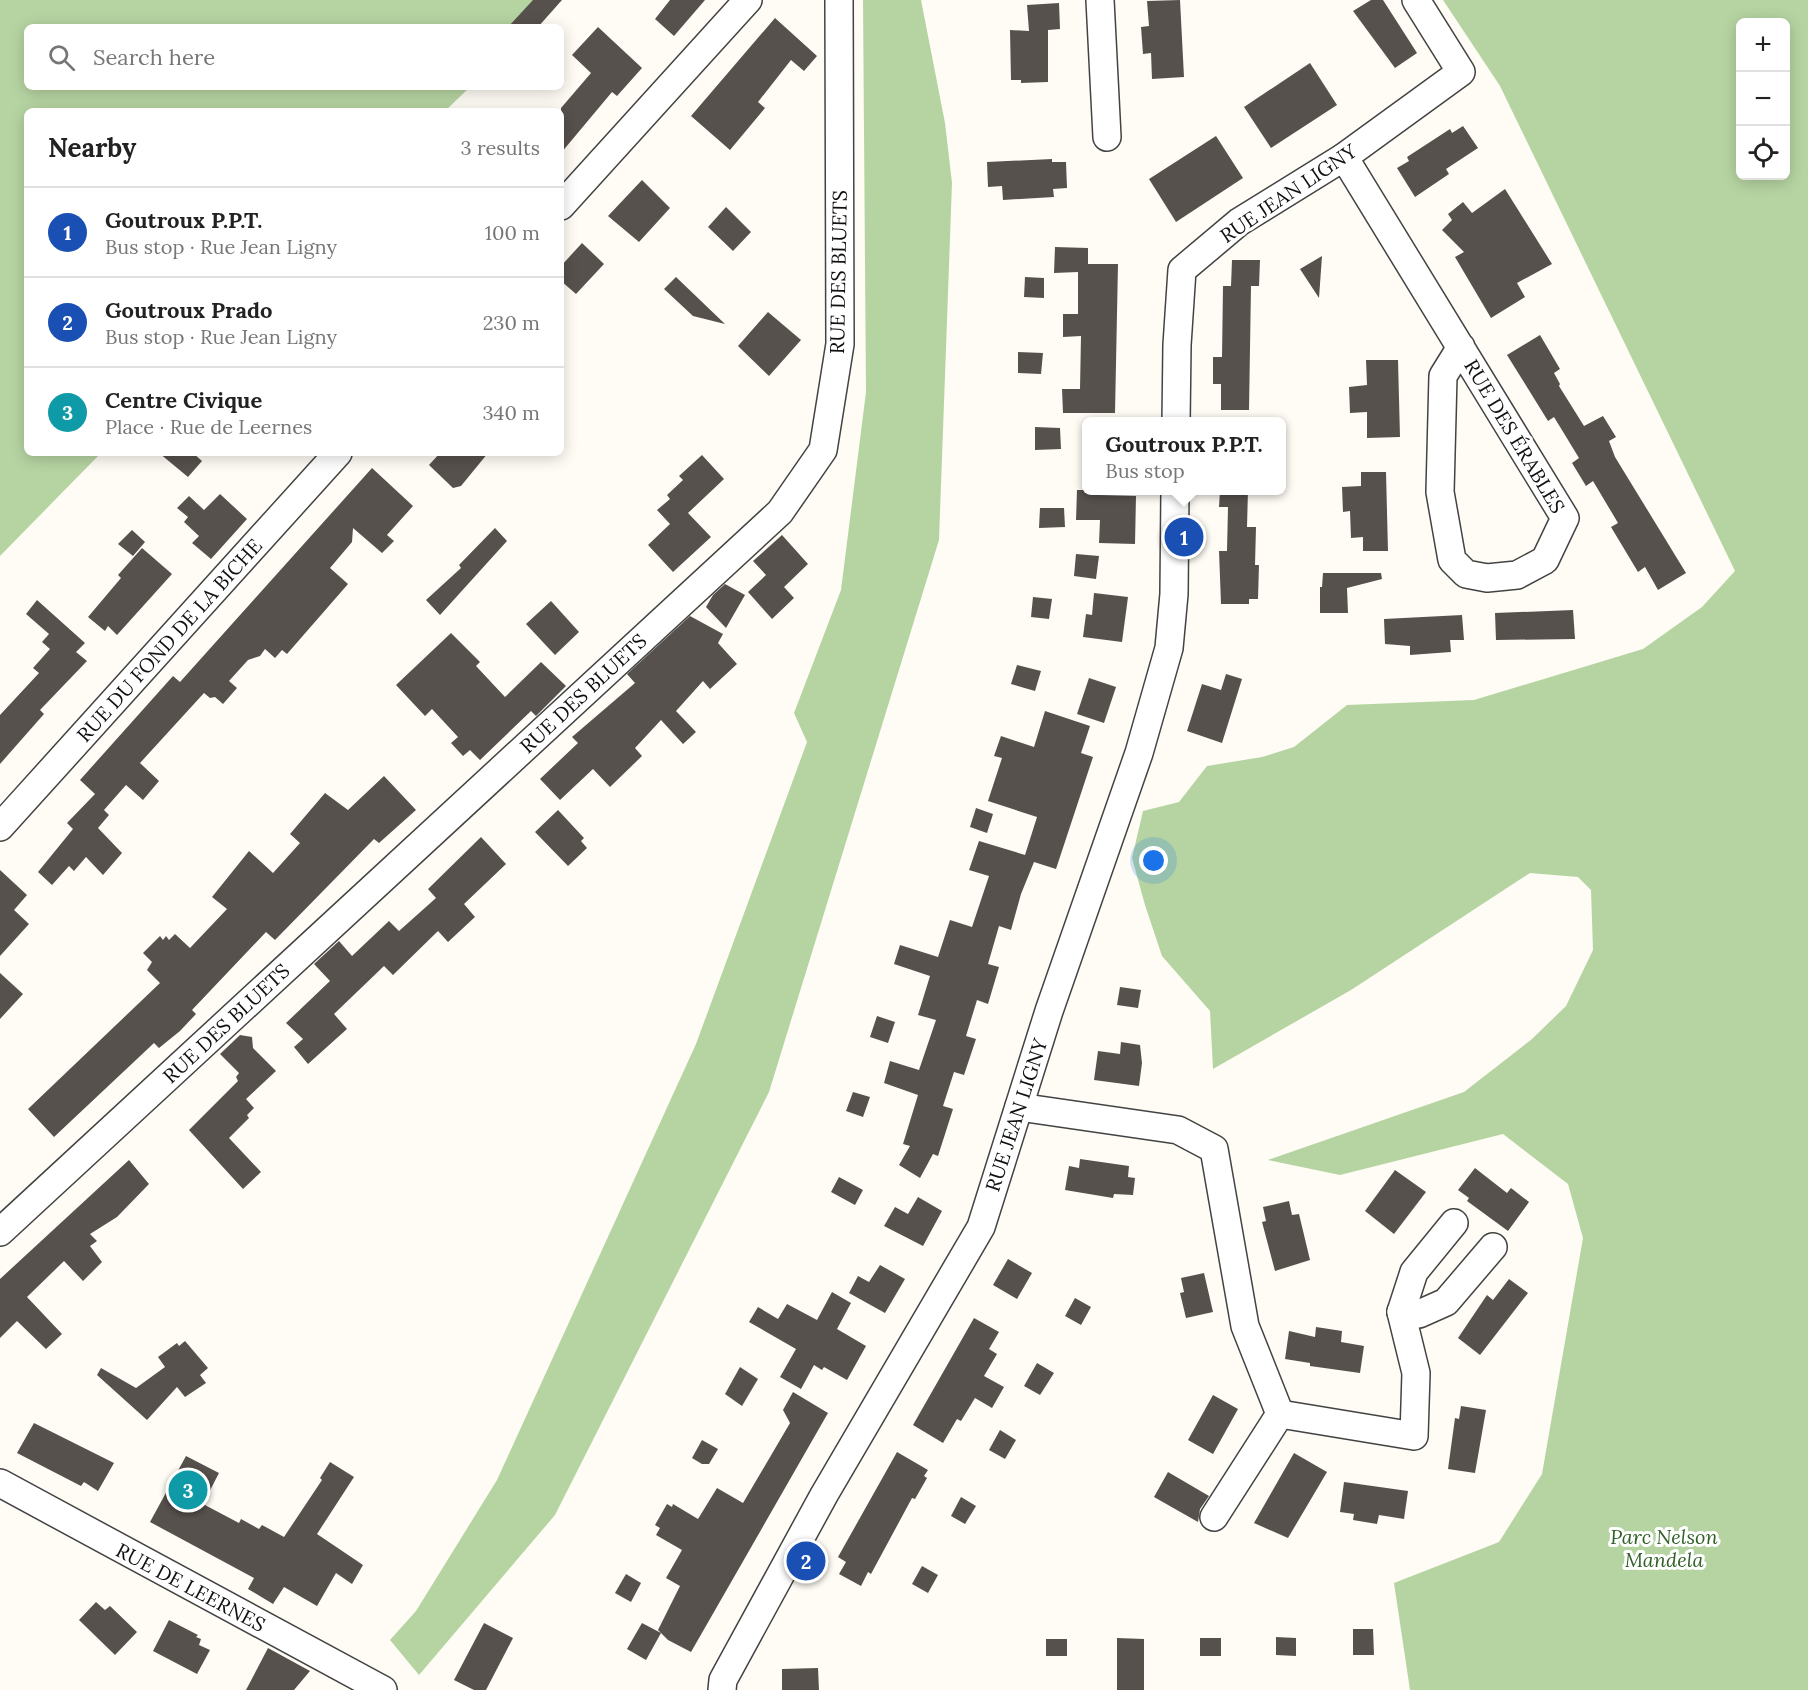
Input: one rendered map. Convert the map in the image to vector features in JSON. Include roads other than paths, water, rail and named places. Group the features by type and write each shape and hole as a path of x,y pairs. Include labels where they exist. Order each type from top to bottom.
{"street":[{"path":"564,203 748,0"},
{"name":"RUE DES BLUETS","path":"0,1232 780,512 823,450 840,344 839,0"},
{"path":"1100,0 1107,137"},
{"name":"RUE JEAN LIGNY","path":"1176,417 1182,270 1239,222 1344,157 1461,72 1416,0"},
{"name":"RUE DES ÉRABLES","path":"1344,157 1461,347 1565,518 1545,560 1517,575 1487,578 1466,574 1452,560 1440,492 1443,376 1461,347"},
{"name":"RUE DU FOND DE LA BICHE","path":"0,827 335,456"},
{"name":"RUE JEAN LIGNY","path":"720,1687 824,1495 981,1227 1018,1107 1139,753 1169,648 1174,594 1175,495"},
{"path":"1018,1107 1178,1130 1214,1149 1245,1326 1280,1414"},
{"path":"1280,1414 1414,1436 1416,1373 1401,1312 1414,1272 1454,1223"},
{"path":"1401,1312 1419,1314 1446,1302 1493,1247"},
{"path":"1214,1517 1280,1414"},
{"name":"RUE DE LEERNES","path":"0,1483 383,1690"}],"place":[{"name":"Goutroux P.P.T.","path":"1184,537"},
{"name":"Centre Civique","path":"188,1490"},
{"name":"Goutroux Prado","path":"806,1561"}],"park label":[{"name":"Parc Nelson Mandela","path":"1664,1548"}]}
